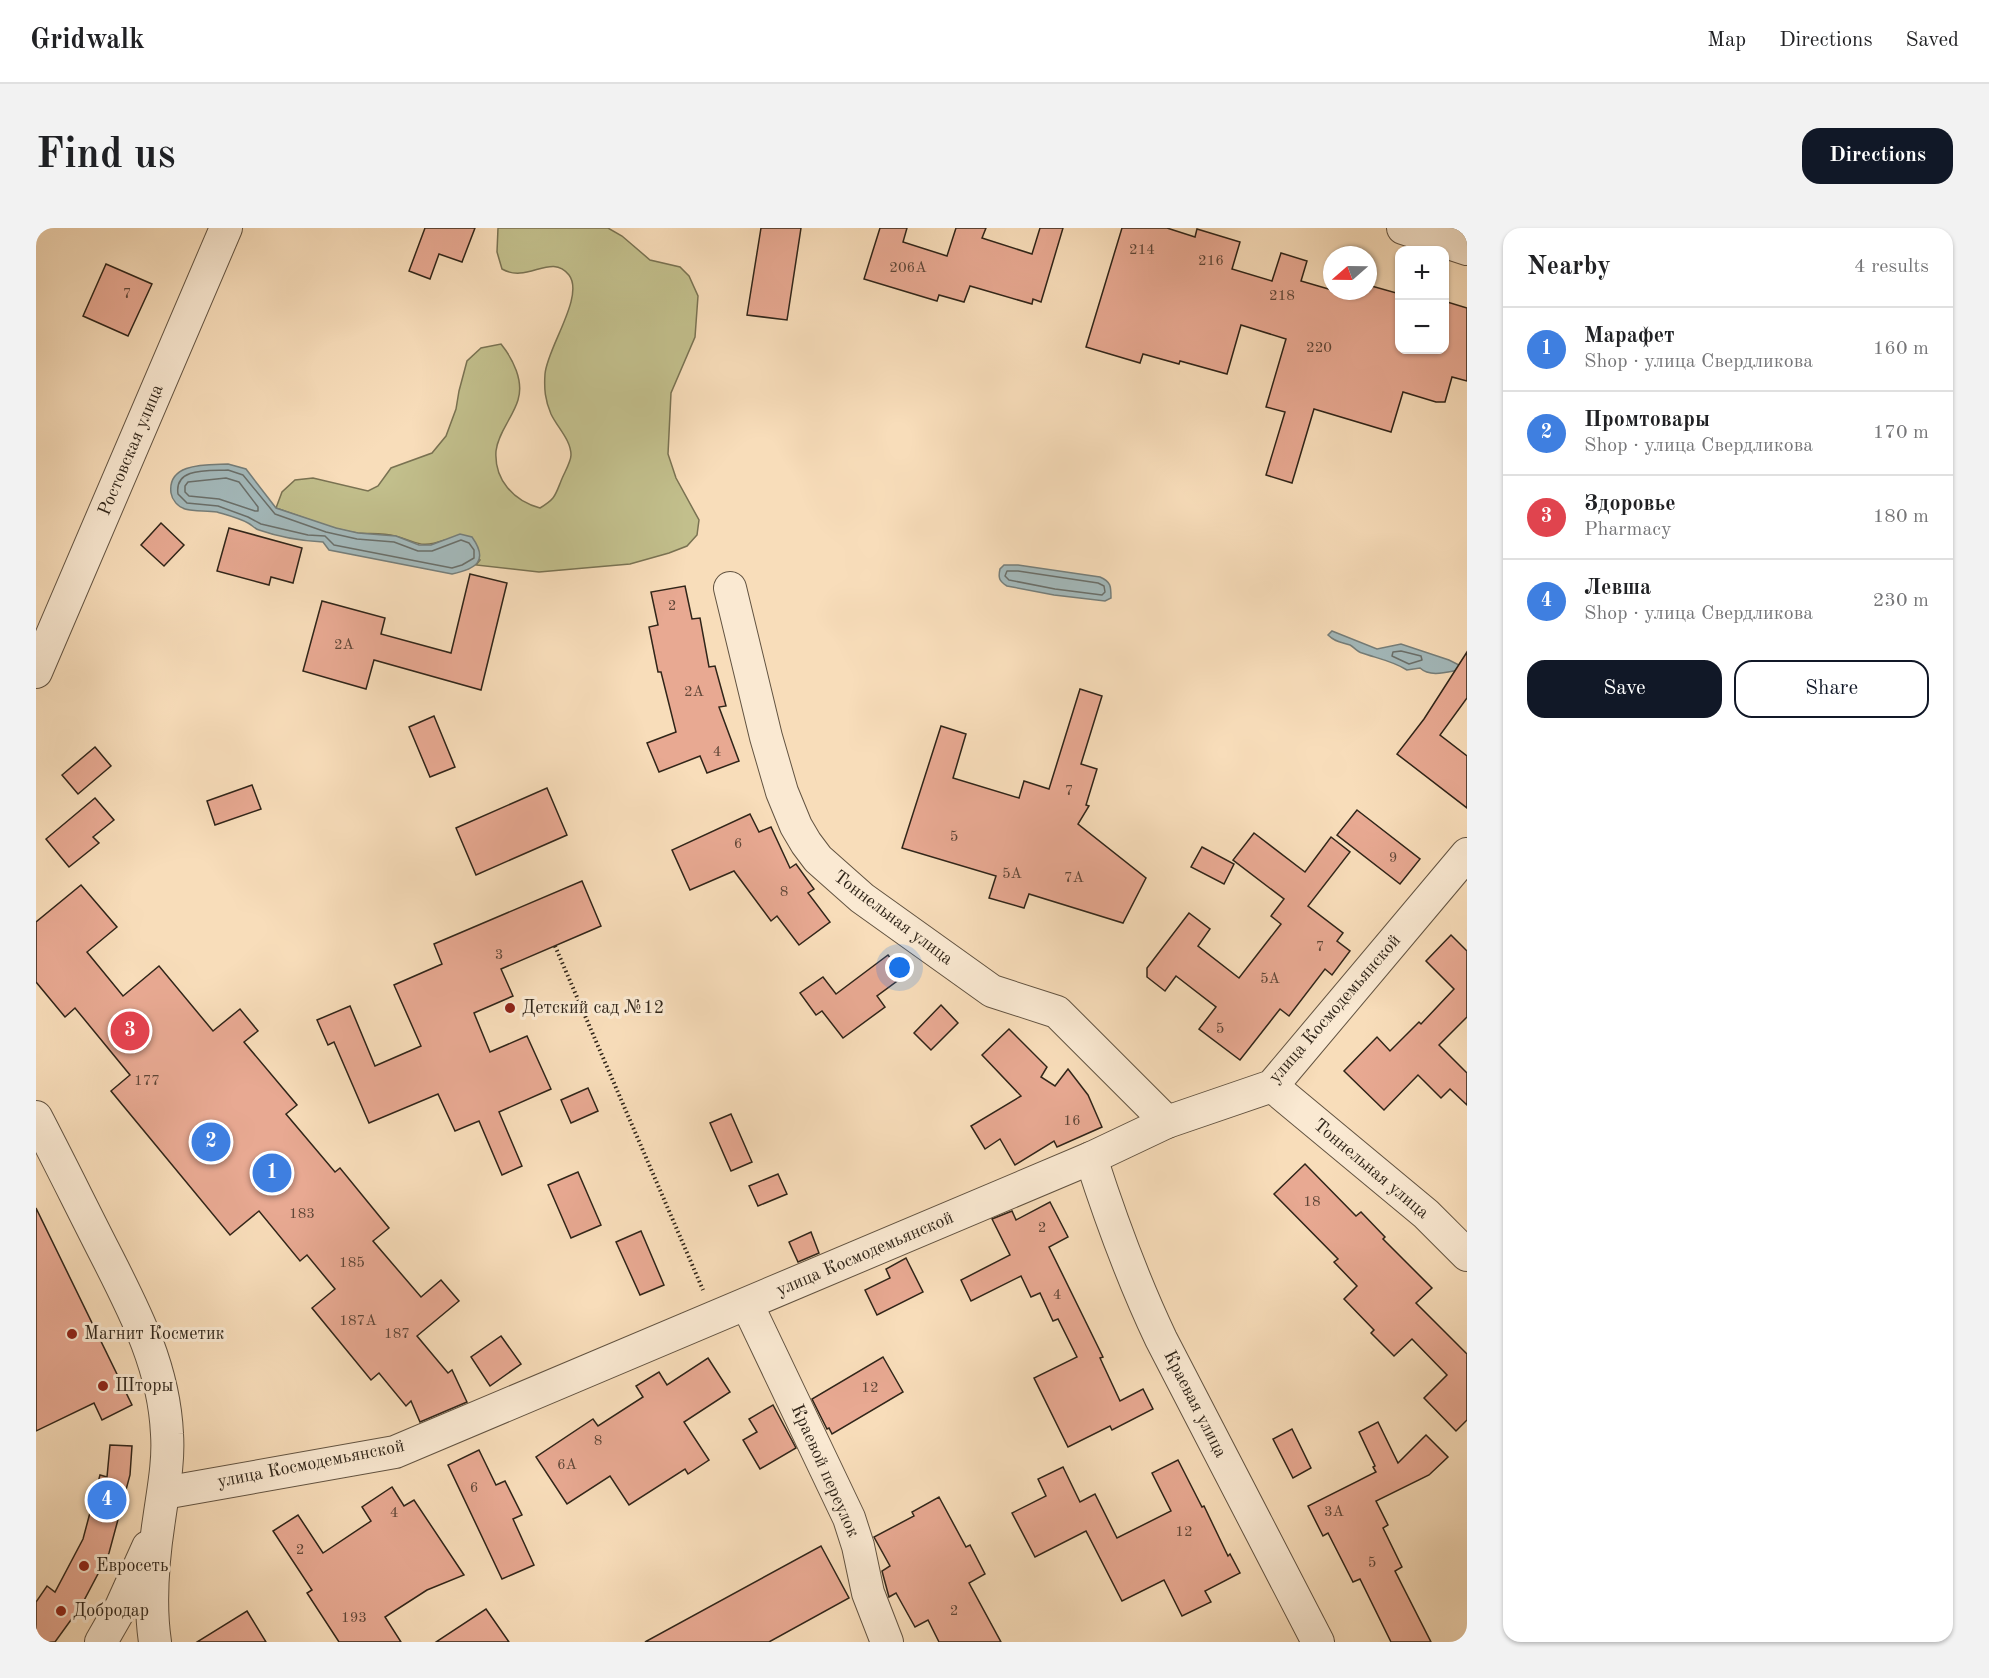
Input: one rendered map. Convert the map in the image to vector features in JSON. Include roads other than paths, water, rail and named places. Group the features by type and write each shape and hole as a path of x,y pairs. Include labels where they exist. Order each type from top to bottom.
{"street":[{"name":"Ростовская улица","path":"36,672 226,228"},
{"path":"1403,228 1467,249"},
{"name":"Тоннельная улица","path":"730,588 782,792 796,826 818,859 861,898 992,991 1057,1012 1167,1122"},
{"name":"улица Космодемьянской","path":"161,1507 395,1452 1091,1158 1167,1122 1272,1086 1467,854"},
{"name":"Тоннельная улица","path":"1272,1086 1426,1214 1467,1255"},
{"path":"36,1117 142,1326 159,1376 166,1408 167,1436 153,1599 155,1642"},
{"name":"Краевая улица","path":"1091,1158 1118,1238 1161,1339 1318,1642"},
{"name":"Краевой переулок","path":"747,1304 849,1518 858,1546 868,1593 887,1642"},
{"path":"101,1642 138,1571 161,1507"}],"water":[{"path":"228,464 246,469 276,508 336,528 358,533 396,536 419,545 431,545 460,534 472,537 477,545 479,558 477,563 468,569 452,574 329,550 323,542 274,535 217,512 185,509 174,501 171,483 182,470 200,465"},
{"path":"1004,565 1100,577 1110,585 1111,598 1105,601 1007,586 999,577 1000,569"},
{"path":"1332,631 1377,649 1401,644 1449,660 1467,669 1442,673 1430,673 1420,668 1407,670 1336,640 1328,635"}],"place":[{"name":"Детский сад №12","path":"510,1008"},
{"name":"Здоровье","path":"130,1031"},
{"name":"Промтовары","path":"211,1142"},
{"name":"Марафет","path":"272,1173"},
{"name":"Магнит Косметик","path":"72,1334"},
{"name":"Шторы","path":"103,1386"},
{"name":"Левша","path":"107,1500"},
{"name":"Евросеть","path":"84,1566"},
{"name":"Добродар","path":"61,1611"}]}
